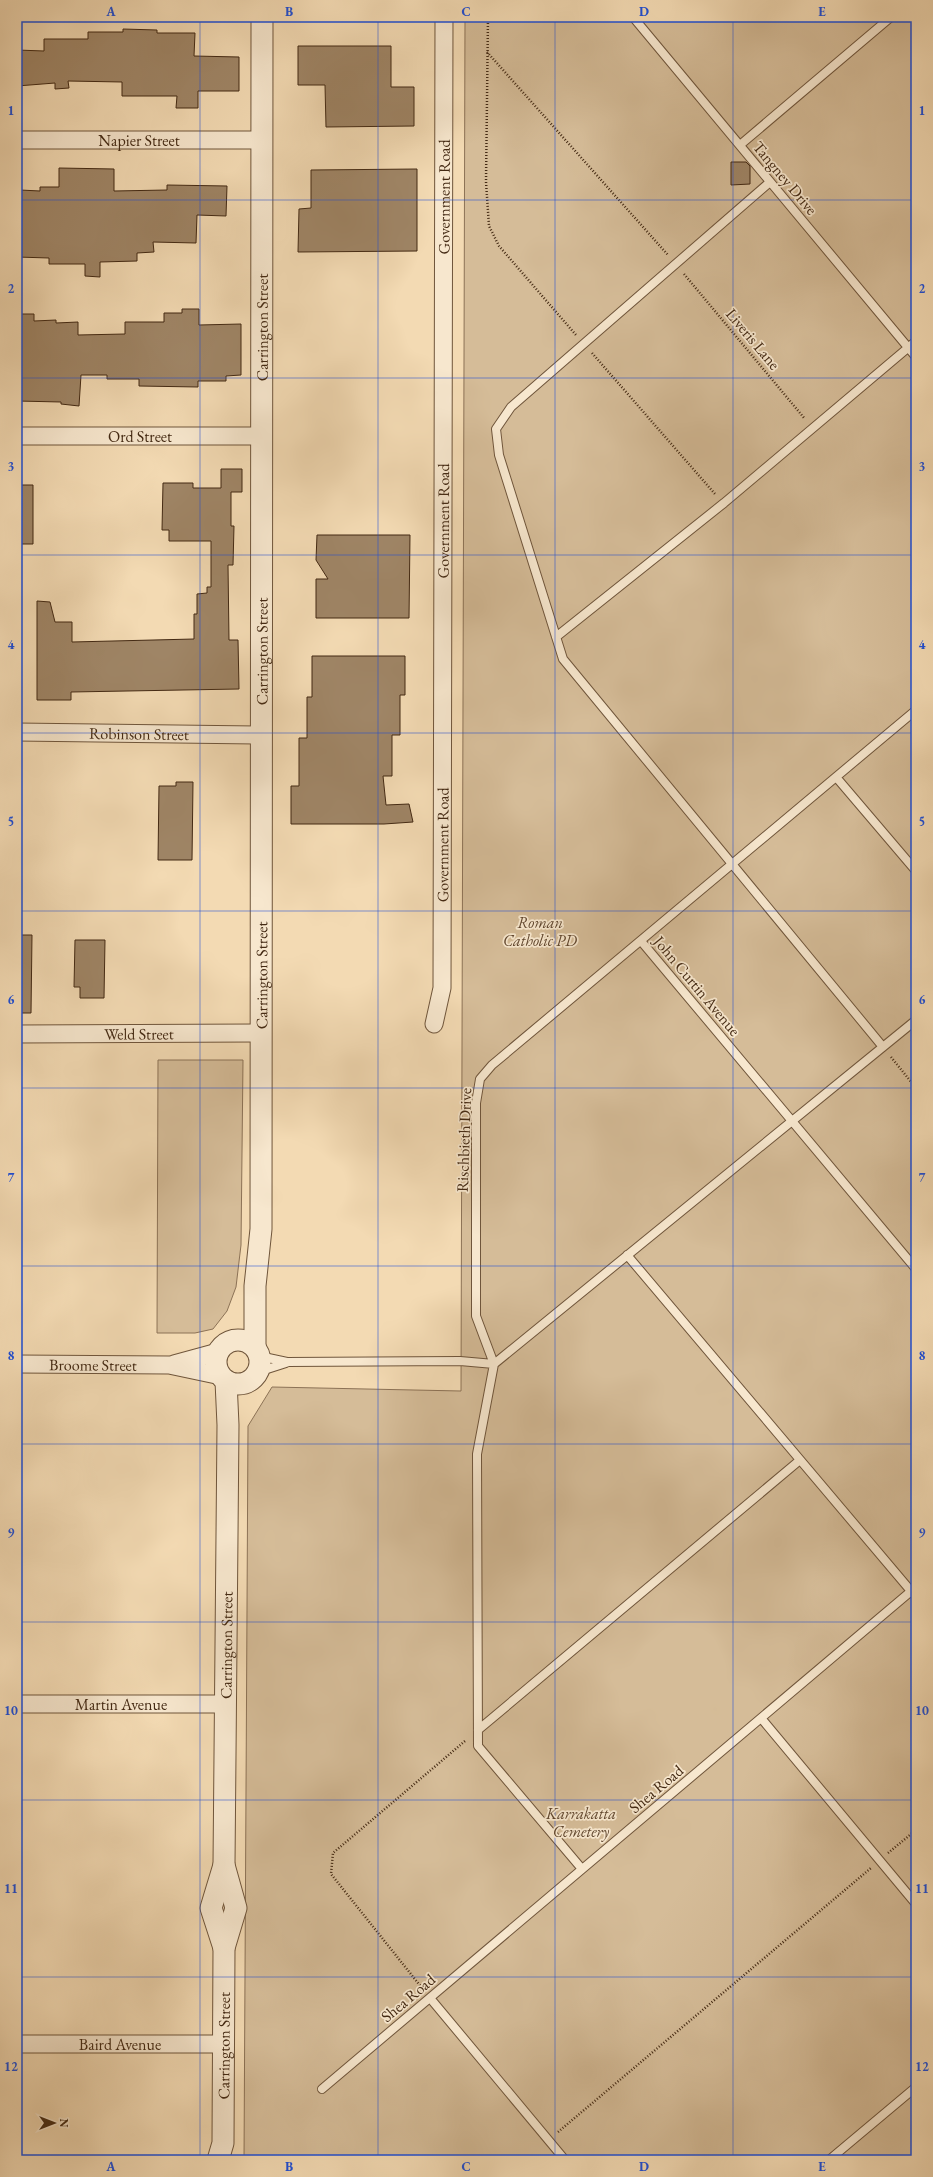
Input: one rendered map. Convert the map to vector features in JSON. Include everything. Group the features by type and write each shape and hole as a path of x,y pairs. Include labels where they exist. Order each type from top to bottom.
{"street":[{"name":"Carrington Street","path":"258,1358 255,1286 261,1229 263,436 262,17"},
{"name":"Government Road","path":"434,1024 442,980 444,17"},
{"name":"Napier Street","path":"17,140 262,140"},
{"name":"Ord Street","path":"17,436 263,436"},
{"name":"Robinson Street","path":"17,732 262,735"},
{"name":"Weld Street","path":"17,1034 262,1033"},
{"name":"Carrington Street","path":"226,1346 255,1286"},
{"path":"245,1341 258,1358 248,1382 229,1380 216,1364 226,1346 245,1341"},
{"name":"Broome Street","path":"170,1366 226,1346"},
{"name":"Broome Street","path":"17,1364 170,1366 229,1380"},
{"name":"Carrington Street","path":"223,2154 224,1948 236,1908 224,1865 229,1380"},
{"name":"Martin Avenue","path":"17,1704 226,1704"},
{"name":"Baird Avenue","path":"17,2044 224,2044"}],"lane":[{"name":"Tangney Drive","path":"633,17 916,357"},
{"path":"740,145 891,17"},
{"path":"770,182 511,407 496,429 499,455 563,659 883,1047"},
{"path":"556,637 724,504 916,341"},
{"name":"John Curtin Avenue","path":"916,710 641,941 916,1269"},
{"path":"836,777 916,871"},
{"name":"Rischbieth Drive","path":"494,1364 476,1316 476,1102 480,1079 492,1065 641,941"},
{"path":"582,1869 478,1746 477,1454 494,1364 916,1020"},
{"path":"627,1255 800,1460 914,1592"},
{"path":"258,1358 287,1362 460,1361 494,1364"},
{"path":"258,1358 287,1362"},
{"path":"478,1730 800,1460"},
{"name":"Shea Road","path":"322,2089 761,1718 914,1592"},
{"path":"761,1718 916,1904"},
{"path":"430,1998 565,2160"},
{"path":"829,2160 916,2087"}],"path":[{"path":"488,17 486,182 489,226 499,246 724,504"},
{"name":"Liveris Lane","path":"487,52 676,264 812,428"},
{"path":"883,1047 916,1088"},
{"path":"430,1998 330,1874 333,1854 478,1730"},
{"path":"549,2140 916,1830"}],"green space":[{"name":"Karrakatta Cemetery","path":"465,17 916,17 916,2160 244,2160 248,1426 272,1387 461,1391"},
{"path":"158,1060 243,1060 241,1245 236,1287 227,1311 213,1329 195,1333 157,1333"}],"building":[{"path":"123,29 157,30 157,33 195,33 194,56 239,57 239,91 198,91 198,108 176,108 177,96 122,96 122,82 68,81 69,88 55,89 55,83 17,86 17,50 44,51 44,39 88,39 88,32 123,32"},
{"path":"298,46 391,46 391,87 414,87 414,126 326,127 325,85 298,85"},
{"path":"731,162 746,162 750,166 750,184 731,185"},
{"path":"59,168 114,169 114,191 167,190 167,185 227,186 226,216 197,215 196,243 153,242 154,252 137,253 137,261 100,262 100,277 85,276 85,264 49,264 49,258 17,257 17,197 19,197 20,190 40,191 40,187 59,187"},
{"path":"417,169 417,251 298,252 299,209 311,208 311,170"},
{"path":"182,309 199,309 199,325 241,324 241,375 226,376 226,381 198,381 198,387 139,386 139,379 107,379 107,375 81,375 79,406 61,404 61,402 17,401 17,314 34,314 34,321 56,320 56,323 78,322 78,335 125,334 125,322 164,322 164,313 182,313"},
{"path":"221,469 242,469 242,492 231,492 231,526 234,526 233,565 228,565 229,640 238,640 239,689 71,692 71,700 37,700 37,601 50,602 55,622 72,622 72,642 194,639 194,614 197,614 197,594 207,593 207,587 211,587 211,541 169,541 169,530 162,530 163,483 193,483 193,488 221,488"},
{"path":"17,485 33,485 33,544 17,544"},
{"path":"317,535 410,535 409,618 316,618 316,579 328,579 316,560"},
{"path":"312,656 405,656 405,695 400,695 400,735 392,735 392,776 383,776 386,805 409,804 413,822 384,824 291,824 291,786 299,786 299,738 307,738 307,697 312,697"},
{"path":"176,782 193,782 192,860 158,860 159,786 176,786"},
{"path":"17,935 32,935 31,1013 17,1013"},
{"path":"75,940 105,940 104,998 80,998 80,987 74,987"}],"park label":[{"name":"Roman Catholic PD","path":"540,931"}]}
